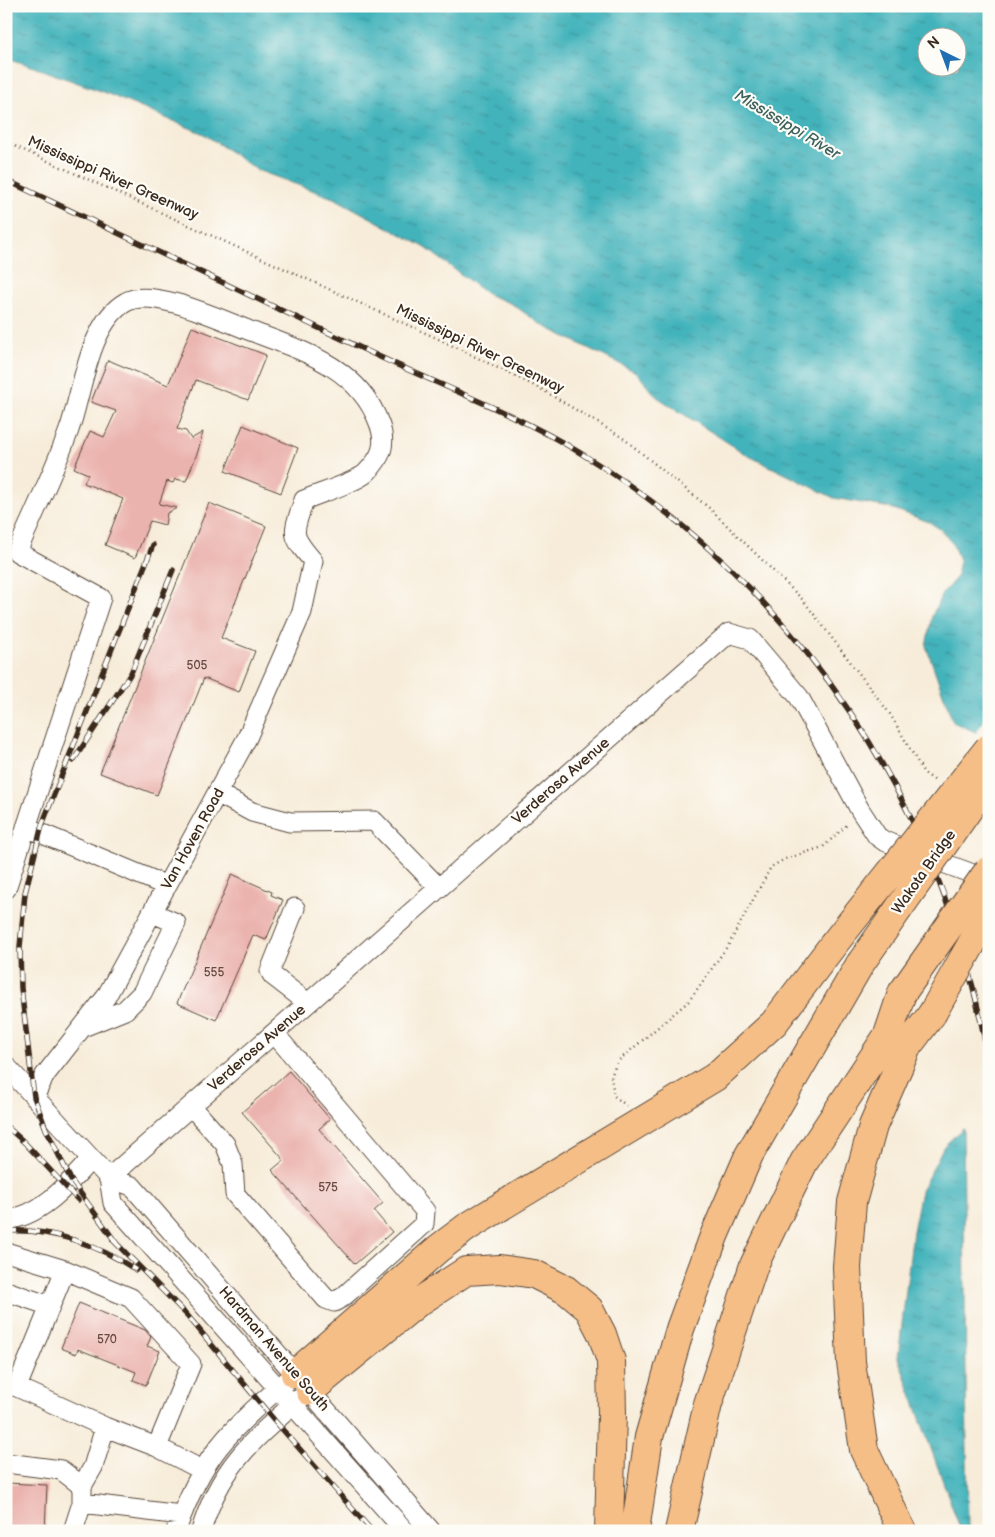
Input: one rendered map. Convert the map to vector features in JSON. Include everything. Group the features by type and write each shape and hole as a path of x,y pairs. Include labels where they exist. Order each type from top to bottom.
{"highway":[{"path":"294,1390 439,1248 467,1227 714,1078 774,1023 833,945 989,748"},
{"name":"Wakota Bridge","path":"634,1531 649,1437 680,1329 714,1236 749,1154 860,964 989,780"},
{"path":"679,1531 708,1404 754,1265 804,1162 888,1035 902,993 989,870"},
{"path":"902,1531 864,1450 851,1362 847,1267 852,1202 873,1126 907,1047 932,1014 989,913"},
{"path":"294,1390 417,1302 466,1271 500,1269 534,1274 566,1290 589,1309 602,1334 611,1361 612,1414 608,1531"}],"street":[{"name":"Van Hoven Road","path":"26,827 101,598 17,552 69,430 105,320 126,301 158,300 193,308 311,355 337,369 356,384 373,408 384,438 380,455 365,474 304,500 293,533 297,543 313,561 302,612 247,738 106,997 45,1075 34,1097"},
{"name":"Verderosa Avenue","path":"109,1178 729,633 750,638 800,697 860,810 877,836 884,841 989,880"},
{"path":"217,793 252,812 290,822 374,821 439,888"},
{"path":"6,889 26,827 167,886"},
{"path":"295,908 270,971 273,976 308,1003"},
{"path":"82,1028 125,1010 142,993 176,923 152,913"},
{"path":"191,1106 225,1144 233,1164 235,1194 326,1300 334,1302 343,1297 424,1224 425,1211 274,1033"},
{"name":"Hardman Avenue South","path":"6,1066 109,1178 132,1186 405,1531"},
{"path":"6,1220 32,1213 72,1180 91,1159"},
{"name":"Hardman Avenue South","path":"109,1178 113,1203 432,1531"},
{"path":"6,1252 65,1270 131,1298 191,1364 157,1447"},
{"path":"65,1270 50,1306 11,1386 105,1427 157,1447 202,1470"},
{"path":"6,1291 50,1306"},
{"path":"6,1463 61,1470 82,1495 178,1523 202,1470 231,1431 294,1390"},
{"path":"201,1531 215,1493 234,1461 294,1390"},
{"path":"73,1531 82,1495 105,1427"}],"path":[{"name":"Mississippi River Greenway","path":"6,142 444,341 541,388 623,438 708,507 803,600 890,714 924,773 944,787"},
{"path":"635,1107 626,1106 614,1096 611,1076 618,1061 689,1001 729,944 771,867 785,859 823,847 860,810"}],"water":[{"name":"Mississippi River","path":"6,6 989,6 989,738 953,722 926,646 932,616 942,594 956,578 960,562 952,543 940,529 929,522 891,508 834,498 747,455 657,397 636,372 542,325 512,304 487,294 426,248 336,199 257,170 204,134 106,93 6,57"},
{"path":"963,1128 968,1531 961,1531 898,1358 913,1231 921,1191 944,1146"}],"pier":[{"path":"989,715 989,740 975,734"}],"building":[{"path":"192,327 266,355 248,400 196,380 177,429 186,431 191,439 203,432 198,451 186,481 175,479 173,483 167,481 159,504 177,508 167,513 165,525 150,521 135,558 105,545 123,499 84,483 88,474 74,468 90,431 104,437 116,411 91,402 108,360 168,385"},
{"path":"243,425 298,448 281,493 225,471"},
{"path":"209,503 266,526 221,638 255,651 239,692 204,678 157,795 100,773"},
{"path":"232,874 272,892 271,895 283,900 266,940 253,935 216,1020 177,1003"},
{"path":"289,1071 330,1119 319,1129 383,1203 374,1211 392,1232 355,1264 272,1170 284,1160 242,1112"},
{"path":"79,1303 145,1330 151,1337 147,1346 160,1351 146,1385 133,1380 136,1372 78,1349 76,1354 61,1348"},
{"path":"7,1483 47,1485 45,1531 6,1531"}],"railway":[{"path":"6,180 389,361 528,424 582,454 660,508 732,570 796,639 852,715 900,796 939,882 969,971 989,1064"},
{"path":"117,1244 71,1180 46,1129 34,1097 21,988 20,947 25,893 42,825 153,545"},
{"path":"73,761 131,673 173,570"},
{"path":"6,1126 24,1142 78,1200"},
{"path":"6,1231 40,1232 74,1240 106,1253 136,1270"},
{"path":"113,1240 187,1315 275,1421 372,1531"}]}
